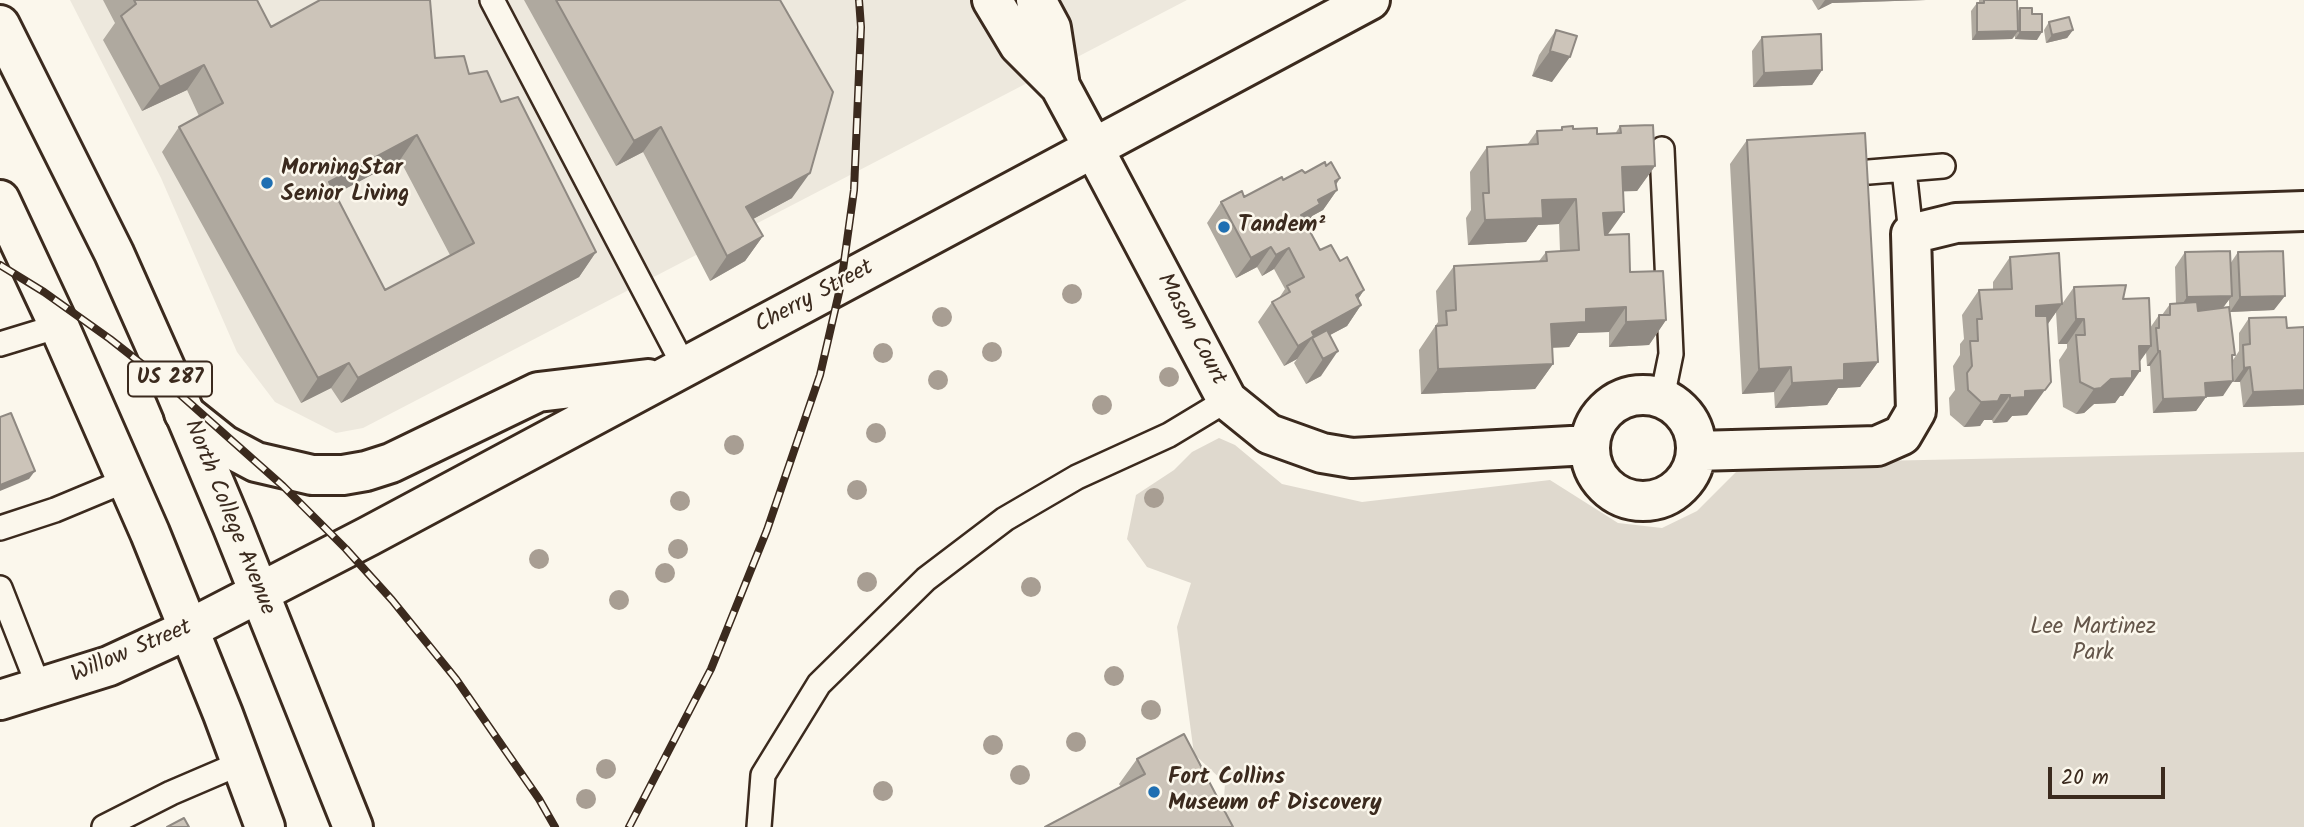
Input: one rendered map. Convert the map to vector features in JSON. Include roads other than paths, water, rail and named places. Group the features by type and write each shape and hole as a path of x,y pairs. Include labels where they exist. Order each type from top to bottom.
{"main road":[{"path":"992,0 1019,45 1060,86"},
{"path":"1037,0 1051,28 1060,86"},
{"name":"Cherry Street","path":"259,595 1370,0"},
{"name":"North College Avenue","path":"0,25 114,253 184,413 353,827"},
{"name":"Mason Court","path":"1060,86 1227,400 1269,434 1322,453 1352,458 1589,445"},
{"path":"0,200 127,480 189,629 265,827"},
{"path":"1696,452 1877,446 1902,435 1916,411 1911,234 1956,223 2304,211"},
{"path":"184,413 224,445 256,462 312,475 342,475 391,463 538,392 676,372"},
{"path":"1644,395 1661,398 1673,404 1686,417 1694,434 1696,452 1692,469 1678,488 1662,498 1641,501 1623,498 1600,480 1591,463 1589,445 1599,418 1612,404 1625,397 1644,395"},
{"name":"Willow Street","path":"0,700 40,690 108,666 259,595"}],"lane":[{"path":"492,0 676,372"},
{"path":"1661,398 1671,354 1662,149"},
{"path":"1870,172 1943,166"},
{"path":"1904,170 1911,234"},
{"path":"0,344 59,326"},
{"path":"759,827 763,775 819,684 926,579 1005,519 1077,477 1169,435 1227,400"},
{"path":"0,528 55,510 127,480"},
{"path":"0,589 40,690"},
{"path":"104,827 171,793 241,763"}],"railway":[{"path":"629,827 711,669 767,530 820,375 841,284 854,190 861,27 859,0"},
{"path":"0,265 44,292 110,339 175,390 283,486 346,549 392,600 456,679 539,799 555,827"}],"place":[{"name":"MorningStar Senior Living","path":"267,183"},
{"name":"Tandem²","path":"1224,227"},
{"name":"Fort Collins Museum of Discovery","path":"1154,792"}],"park label":[{"name":"Lee Martinez Park","path":"2093,642"}]}
